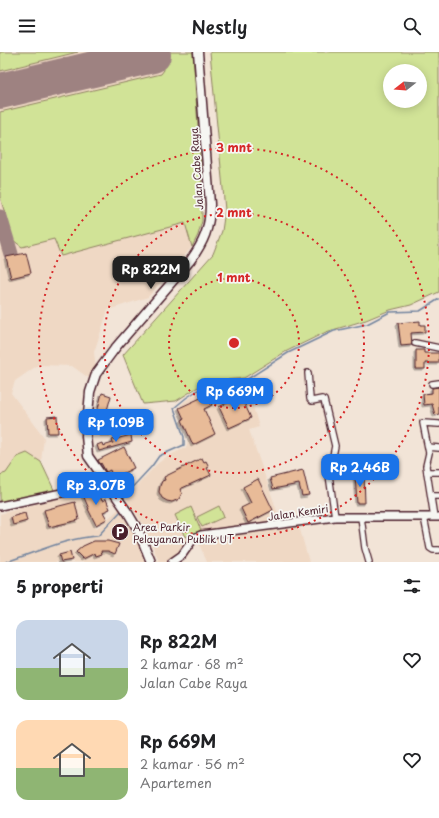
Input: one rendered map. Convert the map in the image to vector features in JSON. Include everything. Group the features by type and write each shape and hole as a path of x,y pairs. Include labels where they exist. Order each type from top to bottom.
{"main road":[{"name":"Jalan Cabe Raya","path":"151,562 138,530 128,513 88,456 86,436 88,408 90,392 96,374 116,347 199,248 209,223 210,204 198,52"}],"street":[{"path":"415,342 439,348"},
{"path":"308,373 310,399 312,402 324,400 334,442 335,451 329,475 335,517"},
{"path":"432,384 439,383"},
{"path":"436,517 426,466 429,453 423,423 439,424"},
{"path":"428,447 439,448"},
{"path":"427,472 439,472"},
{"path":"0,506 71,491 105,480"},
{"path":"431,496 439,496"},
{"name":"Jalan Kemiri","path":"172,562 182,555 197,536 335,517 436,517"},
{"path":"361,517 364,548 369,562"},
{"path":"424,517 430,548 433,550 439,550"}],"shaded area":[{"path":"0,52 193,52 202,187 202,221 198,235 192,247 148,297 108,310 94,352 96,369 90,379 72,366 38,365 15,381 11,393 44,437 41,462 56,494 0,505"},
{"path":"221,386 229,389 248,389 259,427 249,430 278,514 270,516 271,522 198,533 168,562 159,562 145,527 126,498 156,465 166,457 187,447 188,436 179,412 180,406 185,401 208,387"},
{"path":"80,492 96,529 119,509 139,542 147,562 0,562 0,514"},
{"path":"299,526 309,562 207,562 198,542 203,538"}],"green space":[{"path":"0,52 78,52 0,71"},
{"path":"160,52 193,52 202,187 202,221 198,235 192,247 185,223 61,256 54,239 22,247 13,240 0,197 0,112 161,74 164,70"},
{"path":"210,52 439,52 439,292 411,305 390,310 366,320 326,332 285,352 244,378 206,382 176,401 143,404 123,355 213,254 222,231 225,210"},
{"path":"27,453 41,462 56,494 0,505 0,475 6,473 17,457"},
{"path":"219,506 224,517 202,527 197,517"},
{"path":"191,507 201,530 185,537 175,515"}],"building":[{"path":"26,253 31,273 11,278 6,257"},
{"path":"420,321 420,325 425,325 425,332 411,333 412,345 401,346 398,323"},
{"path":"416,350 424,350 424,353 439,353 439,363 425,363 425,369 416,369"},
{"path":"439,387 439,414 435,415 432,404 424,405 423,394 432,393 432,388"},
{"path":"102,393 111,396 104,421 122,420 121,418 133,416 134,425 111,425 112,434 102,434 102,423 94,424"},
{"path":"207,395 212,405 204,409 215,434 193,445 182,420 184,419 179,408"},
{"path":"241,396 251,418 229,428 219,407"},
{"path":"57,416 58,433 48,433 47,417"},
{"path":"131,435 132,442 99,451 97,445 102,443 103,446 113,443 112,440"},
{"path":"124,447 134,468 113,478 110,470 106,472 98,460"},
{"path":"202,458 204,462 206,461 209,467 207,468 211,475 180,489 182,493 179,499 172,502 162,498 159,492 162,481 165,480 164,477"},
{"path":"303,470 309,495 302,496 299,484 273,489 270,478"},
{"path":"364,474 365,503 357,503 355,475"},
{"path":"258,479 273,510 248,523 241,508 251,503 243,487"},
{"path":"97,488 102,501 106,499 110,509 103,512 107,519 96,525 82,493"},
{"path":"75,502 79,520 49,527 44,510"},
{"path":"25,513 27,521 13,525 11,517"},
{"path":"94,541 108,541 119,544 115,554 108,551 101,551 102,554 96,556 95,553 83,559 76,552 83,546"},
{"path":"70,552 72,560 61,562 59,555"}],"waterway":[{"path":"123,499 159,456 184,445 184,437 174,408 207,384 231,385 243,382 288,353 334,331 367,324 390,312 420,311 439,299"},
{"path":"6,562 62,542 98,536 121,511 121,509"}],"taxiway":[{"path":"0,217 11,254"}],"runway":[{"path":"0,91 153,55"}],"place":[{"name":"Area Parkir Pelayanan Publik UT","path":"120,532"}]}
